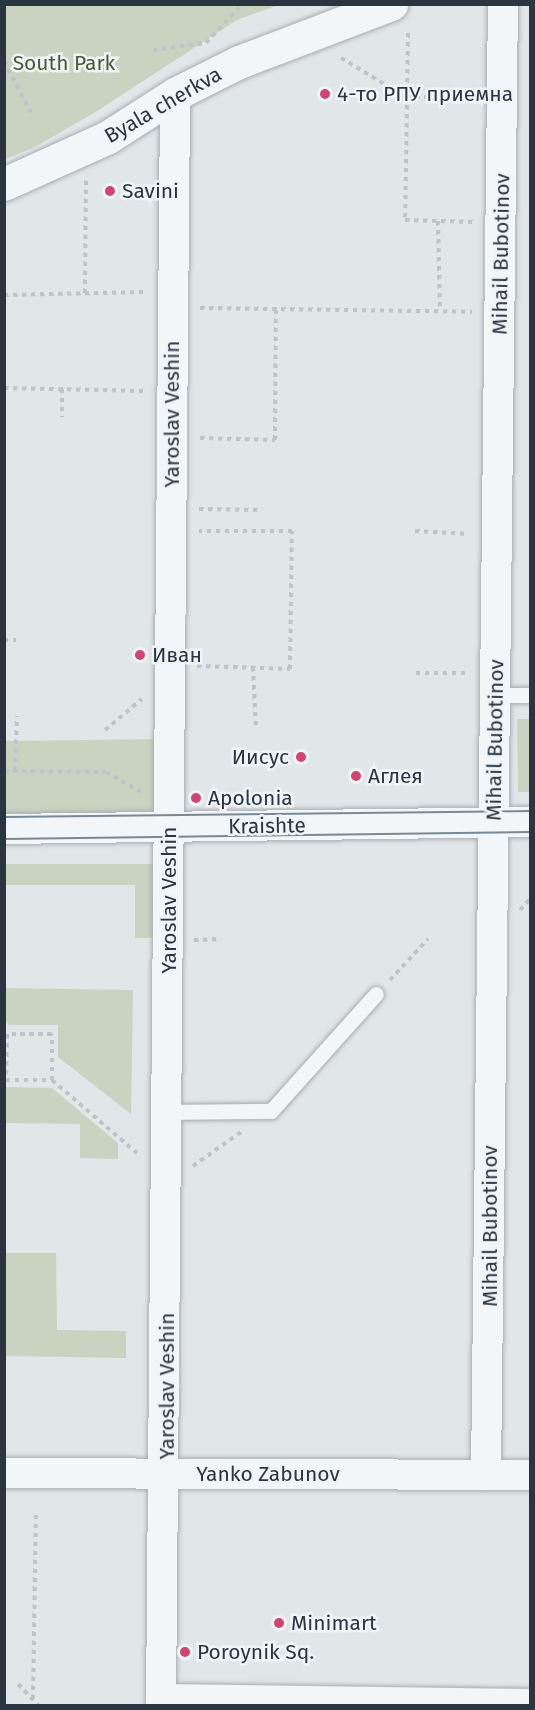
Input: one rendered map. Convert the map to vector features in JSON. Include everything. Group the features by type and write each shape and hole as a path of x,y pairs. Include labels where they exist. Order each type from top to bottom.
{"street":[{"name":"Byala cherkva","path":"4,184 108,137 175,94 239,62 391,4"},
{"name":"Mihail Bubotinov","path":"486,1475 503,4"},
{"name":"Yaroslav Veshin","path":"161,1702 166,1474 175,94"},
{"name":"Kraishte","path":"4,830 170,818 531,822"},
{"name":"Yanko Zabunov","path":"4,1473 531,1475"},
{"path":"161,1702 531,1704"}],"lane":[{"path":"495,684 531,695"},
{"path":"168,1112 271,1112 376,994"}],"path":[{"path":"153,51 206,43 243,4"},
{"path":"408,33 405,220 501,222"},
{"path":"341,58 406,97 502,97"},
{"path":"4,61 32,115"},
{"path":"85,293 86,176"},
{"path":"438,221 440,311"},
{"path":"4,295 85,293 276,309 500,313"},
{"path":"172,438 275,440 276,309"},
{"path":"4,388 172,392"},
{"path":"62,389 62,417"},
{"path":"172,520 262,510"},
{"path":"105,730 171,670 253,667 290,669 292,531 172,520"},
{"path":"415,531 497,535"},
{"path":"4,640 16,640"},
{"path":"253,667 256,728"},
{"path":"416,673 495,684"},
{"path":"15,771 16,716"},
{"path":"4,771 106,772 170,818"},
{"path":"198,940 217,939"},
{"path":"376,994 428,939"},
{"path":"52,1080 52,1034 6,1033 6,1080 52,1080 146,1160"},
{"path":"168,1182 271,1112"},
{"path":"33,1699 36,1512"},
{"path":"18,1684 39,1706"}],"green space":[{"name":"South Park","path":"4,5 278,5 237,20 94,113 33,148 5,159"},
{"path":"517,719 530,719 530,792 518,792"},
{"path":"170,739 170,815 5,817 4,741"},
{"path":"4,864 156,864 156,938 135,938 135,885 5,885"},
{"path":"5,988 133,990 131,1114 58,1057 58,1025 9,1025 5,1020"},
{"path":"5,1087 52,1088 118,1143 118,1159 80,1158 80,1124 5,1123"},
{"path":"5,1253 56,1253 57,1330 126,1331 126,1358 5,1356"}],"tram line":[{"path":"4,817 530,811"},
{"path":"4,839 530,832"}],"place":[{"name":"4-то РПУ приемна","path":"325,94"},
{"name":"Savini","path":"110,191"},
{"name":"Иван","path":"140,655"},
{"name":"Иисус","path":"301,757"},
{"name":"Аглея","path":"356,776"},
{"name":"Apolonia","path":"196,798"},
{"name":"Minimart","path":"279,1623"},
{"name":"Poroynik Sq.","path":"185,1652"}]}
